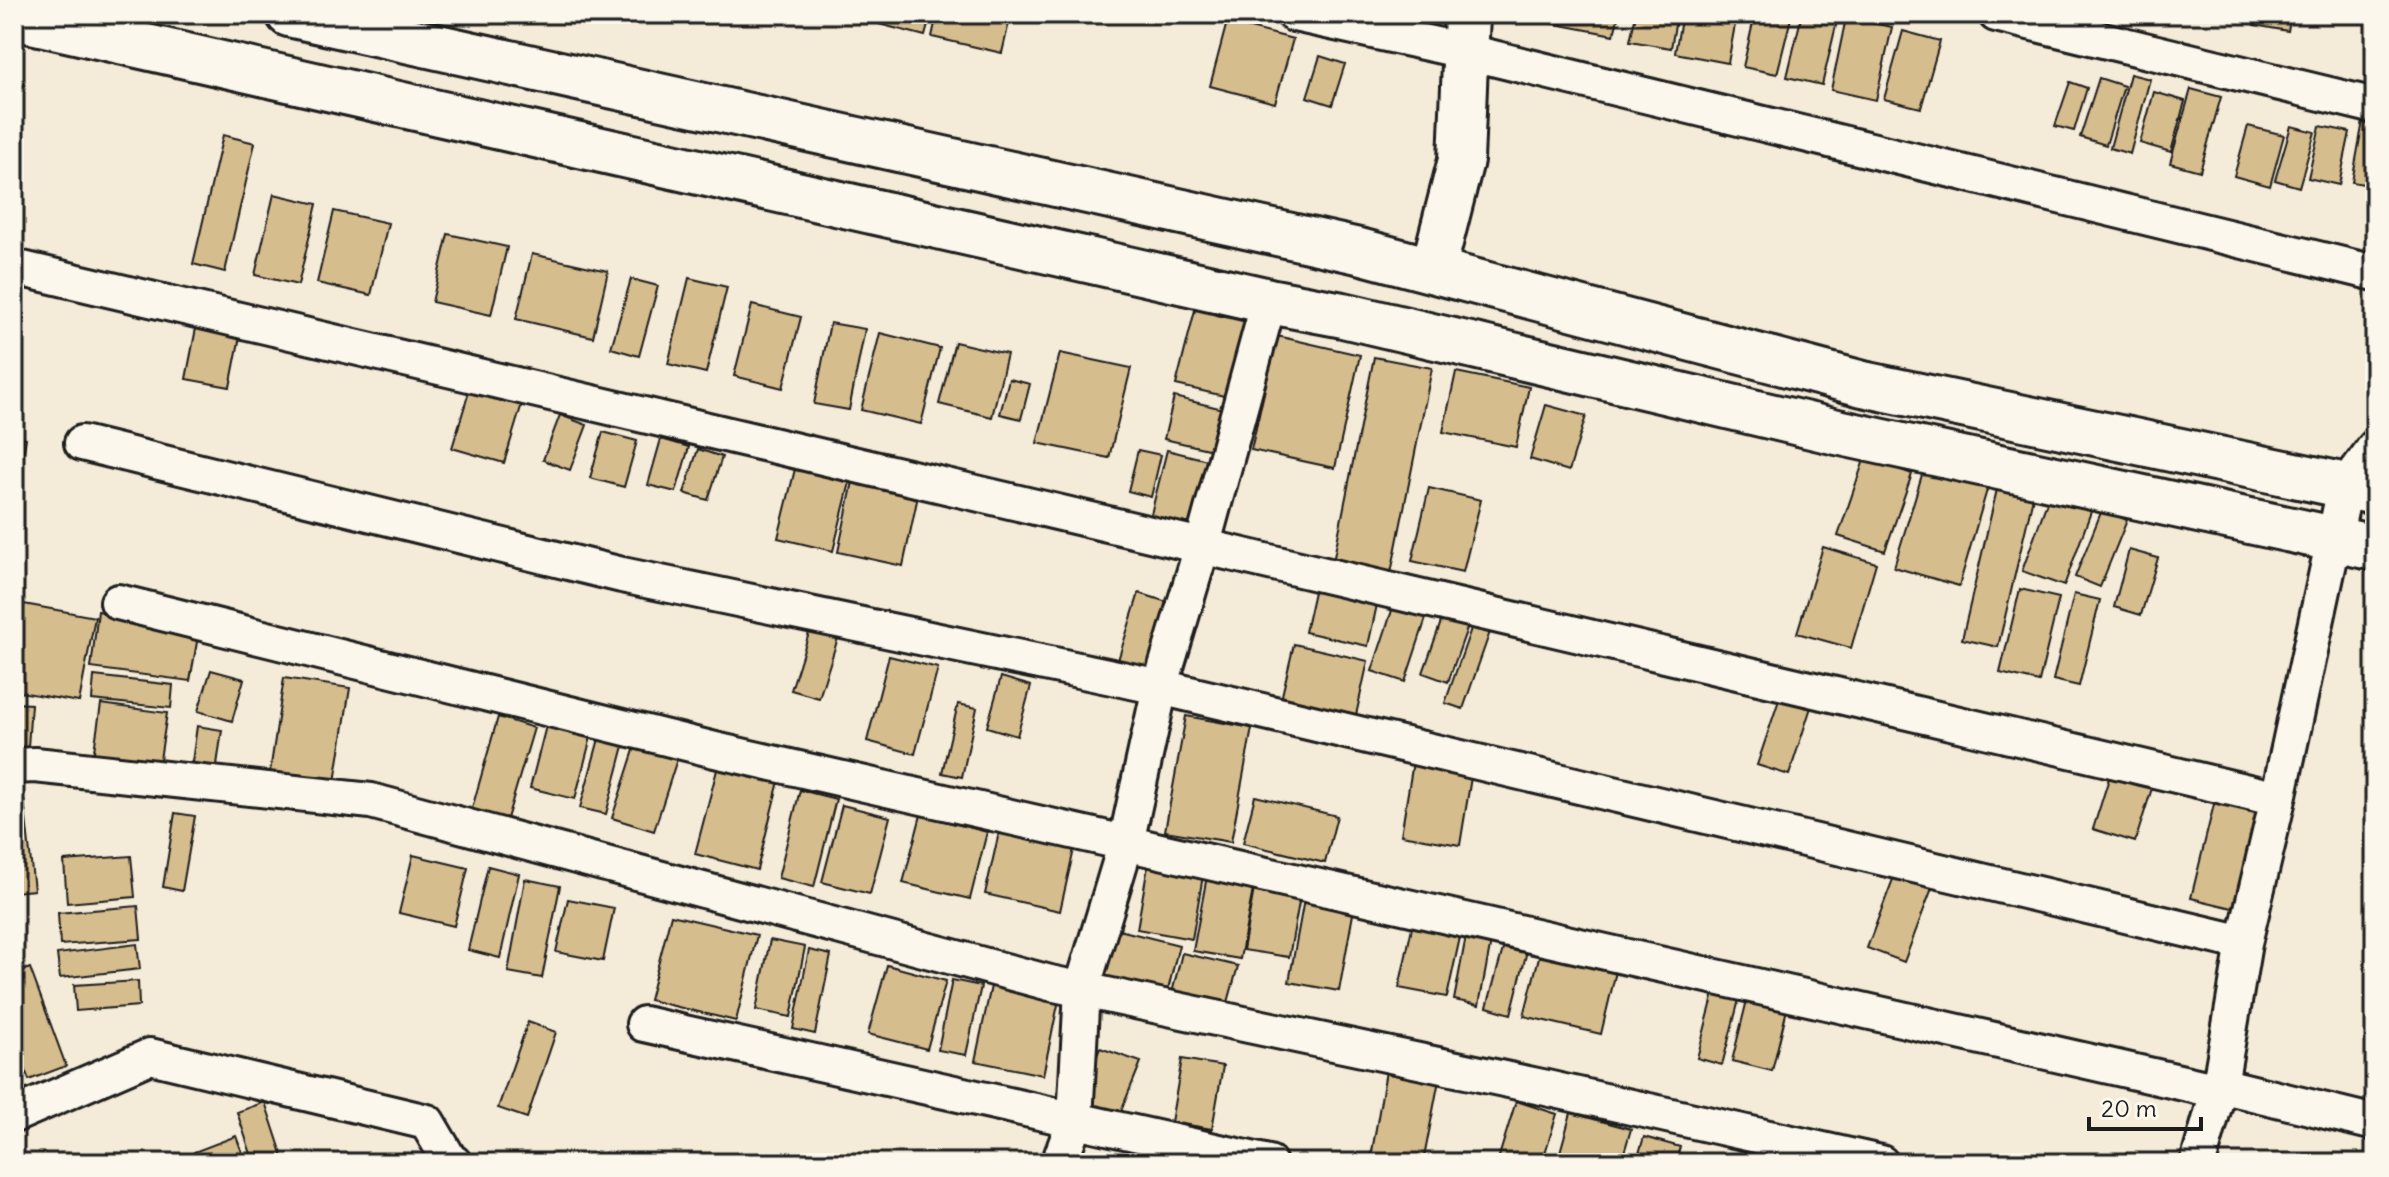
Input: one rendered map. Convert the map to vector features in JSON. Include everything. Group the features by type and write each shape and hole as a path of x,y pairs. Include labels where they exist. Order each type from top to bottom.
{"main road":[{"path":"294,82 309,16 454,51 1363,252 1863,384 2360,490"},
{"path":"14,17 1269,301 1343,315 1837,432 2355,544"},
{"path":"1433,270 1461,160 1465,32"},
{"path":"441,112 454,51"},
{"path":"1343,315 1363,252"},
{"path":"2275,526 2287,475"}],"street":[{"path":"1294,14 1465,32 2375,273"},
{"path":"1996,14 2375,106"},
{"path":"14,267 2278,799"},
{"path":"1059,1163 1075,1120 1082,989 1126,843 1160,687 1269,301"},
{"path":"82,443 622,575 1160,687 2244,943"},
{"path":"2198,1163 2220,1088 2244,943 2278,799 2355,544 2360,490 2375,447"},
{"path":"118,602 715,750 2375,1123"},
{"path":"14,766 35,765 371,801 1082,989 1881,1163"},
{"path":"644,1024 1269,1163"},
{"path":"14,1115 150,1056 427,1122 454,1163"}],"building":[{"path":"881,14 931,14 925,36 879,24"},
{"path":"937,14 1011,14 1002,53 932,37"},
{"path":"1552,14 1619,14 1614,35 1550,23"},
{"path":"1636,14 1677,14 1671,48 1630,41"},
{"path":"1682,14 1737,14 1728,63 1675,53"},
{"path":"1755,14 1792,14 1777,74 1743,67"},
{"path":"1802,14 1838,17 1822,85 1787,77"},
{"path":"2257,14 2291,14 2288,31 2254,25"},
{"path":"1846,18 1892,27 1876,100 1831,90"},
{"path":"1227,22 1293,39 1275,103 1210,86"},
{"path":"1903,31 1940,41 1921,108 1884,99"},
{"path":"1320,56 1345,64 1332,105 1307,97"},
{"path":"2130,74 2150,79 2130,154 2110,148"},
{"path":"2099,78 2124,86 2106,145 2080,137"},
{"path":"2070,82 2087,88 2074,131 2055,126"},
{"path":"2191,89 2221,97 2200,171 2170,163"},
{"path":"2154,92 2185,101 2171,152 2140,143"},
{"path":"2363,121 2375,123 2375,186 2352,182"},
{"path":"2248,126 2284,135 2270,186 2234,176"},
{"path":"2291,126 2315,132 2299,187 2275,180"},
{"path":"2320,126 2350,132 2339,185 2308,178"},
{"path":"223,135 255,143 225,272 193,264"},
{"path":"274,194 317,204 298,285 255,275"},
{"path":"334,211 388,223 371,295 317,283"},
{"path":"448,234 507,247 491,315 432,302"},
{"path":"532,254 608,271 593,337 516,319"},
{"path":"689,278 727,287 706,373 668,364"},
{"path":"631,279 658,286 639,356 611,348"},
{"path":"752,305 801,317 783,388 734,376"},
{"path":"1195,310 1251,323 1233,398 1176,385"},
{"path":"198,318 242,326 230,387 186,379"},
{"path":"830,323 865,329 849,410 814,404"},
{"path":"880,333 940,348 921,424 861,410"},
{"path":"1277,336 1360,355 1335,468 1251,450"},
{"path":"955,342 1007,354 992,417 939,404"},
{"path":"1060,353 1131,368 1109,458 1037,443"},
{"path":"1374,357 1432,368 1391,573 1333,562"},
{"path":"1456,372 1529,387 1516,447 1443,432"},
{"path":"1009,379 1030,384 1021,419 1000,414"},
{"path":"472,382 524,397 504,463 452,448"},
{"path":"1174,397 1231,411 1221,452 1164,439"},
{"path":"1546,405 1586,416 1569,471 1530,459"},
{"path":"560,415 587,425 570,470 543,460"},
{"path":"603,432 637,441 624,487 590,478"},
{"path":"14,436 26,438 21,469 14,468"},
{"path":"661,439 689,447 676,492 648,485"},
{"path":"698,449 722,457 708,500 684,493"},
{"path":"1138,450 1161,455 1151,497 1128,491"},
{"path":"1167,450 1219,463 1200,535 1149,522"},
{"path":"1865,457 1912,474 1885,551 1838,536"},
{"path":"796,465 851,478 833,551 778,538"},
{"path":"1925,465 1989,483 1959,586 1894,567"},
{"path":"854,477 919,491 903,566 838,552"},
{"path":"1998,485 2034,493 1998,647 1962,639"},
{"path":"1429,488 1481,500 1463,572 1412,561"},
{"path":"2051,491 2093,506 2064,586 2022,571"},
{"path":"2102,510 2127,520 2100,587 2075,577"},
{"path":"1823,547 1876,563 1851,648 1797,633"},
{"path":"2129,550 2158,558 2141,615 2114,607"},
{"path":"1404,574 1437,585 1405,682 1372,671"},
{"path":"1315,587 1378,600 1368,646 1305,632"},
{"path":"1453,588 1478,597 1448,682 1423,673"},
{"path":"2020,589 2059,598 2039,682 2000,673"},
{"path":"1139,593 1170,603 1149,669 1118,660"},
{"path":"2074,594 2100,600 2079,686 2053,680"},
{"path":"1480,603 1498,609 1463,709 1445,703"},
{"path":"24,604 95,617 79,702 14,691 14,660"},
{"path":"98,611 199,631 190,681 91,668"},
{"path":"810,630 838,638 819,698 791,690"},
{"path":"1294,644 1368,661 1352,733 1277,717"},
{"path":"889,656 938,668 915,754 867,741"},
{"path":"211,670 244,679 232,721 198,711"},
{"path":"94,676 173,685 171,708 92,700"},
{"path":"1001,677 1031,686 1017,736 987,727"},
{"path":"284,678 350,688 335,782 270,772"},
{"path":"1783,688 1814,698 1789,775 1757,765"},
{"path":"14,703 31,704 28,747 14,747"},
{"path":"101,704 167,713 158,773 92,764"},
{"path":"958,704 977,708 962,777 942,773"},
{"path":"1186,716 1252,728 1231,842 1165,831"},
{"path":"498,717 534,728 506,822 471,812"},
{"path":"197,726 222,730 216,772 191,769"},
{"path":"546,726 591,737 575,799 530,788"},
{"path":"600,735 625,742 606,814 580,808"},
{"path":"636,744 678,756 654,831 612,818"},
{"path":"2117,753 2159,766 2135,842 2093,829"},
{"path":"1414,756 1473,765 1460,845 1401,835"},
{"path":"718,766 779,781 757,870 695,854"},
{"path":"800,790 836,799 814,887 778,878"},
{"path":"1255,796 1337,816 1325,863 1243,843"},
{"path":"2216,796 2265,808 2241,910 2191,898"},
{"path":"24,800 34,890 14,892 14,801"},
{"path":"842,805 890,817 870,894 822,882"},
{"path":"175,813 195,816 182,891 163,887"},
{"path":"921,815 987,832 970,899 903,883"},
{"path":"1000,828 1075,845 1060,911 985,894"},
{"path":"413,855 468,868 454,926 399,913"},
{"path":"131,856 135,897 67,903 64,861"},
{"path":"1149,860 1204,870 1192,939 1137,929"},
{"path":"488,866 519,874 500,958 468,950"},
{"path":"1898,866 1935,880 1904,962 1867,948"},
{"path":"1207,876 1254,884 1240,959 1193,951"},
{"path":"525,879 560,886 542,978 508,972"},
{"path":"1254,889 1300,897 1289,957 1243,950"},
{"path":"1305,894 1355,903 1339,991 1289,982"},
{"path":"568,899 614,908 603,961 556,952"},
{"path":"138,906 141,939 60,945 58,913"},
{"path":"671,915 757,935 736,1021 649,1000"},
{"path":"1414,918 1462,928 1447,997 1399,988"},
{"path":"1115,929 1179,945 1166,998 1096,983"},
{"path":"1467,931 1492,936 1479,1005 1454,1000"},
{"path":"1506,938 1529,943 1511,1014 1487,1007"},
{"path":"770,940 805,947 791,1017 756,1010"},
{"path":"137,944 140,969 60,978 57,954"},
{"path":"1542,945 1618,963 1601,1034 1524,1016"},
{"path":"809,950 831,955 815,1034 793,1029"},
{"path":"1182,953 1238,966 1227,1006 1172,993"},
{"path":"887,965 946,981 927,1049 868,1034"},
{"path":"30,968 66,1066 29,1080 14,1041 14,974"},
{"path":"952,980 981,986 966,1055 938,1050"},
{"path":"138,981 139,1006 76,1011 74,985"},
{"path":"991,986 1059,1000 1043,1075 975,1061"},
{"path":"1716,986 1741,992 1722,1065 1697,1058"},
{"path":"1748,996 1788,1005 1772,1071 1732,1061"},
{"path":"528,1022 556,1032 527,1118 498,1108"},
{"path":"1100,1048 1141,1062 1117,1121 1080,1103"},
{"path":"1182,1059 1223,1066 1212,1129 1171,1122"},
{"path":"1386,1071 1439,1080 1423,1163 1370,1163"},
{"path":"1516,1101 1557,1114 1542,1163 1497,1163"},
{"path":"265,1102 285,1163 254,1163 237,1112"},
{"path":"1571,1113 1631,1129 1621,1163 1557,1163"},
{"path":"236,1136 246,1163 198,1163 194,1152"},
{"path":"1644,1137 1680,1147 1675,1163 1636,1163"}]}
